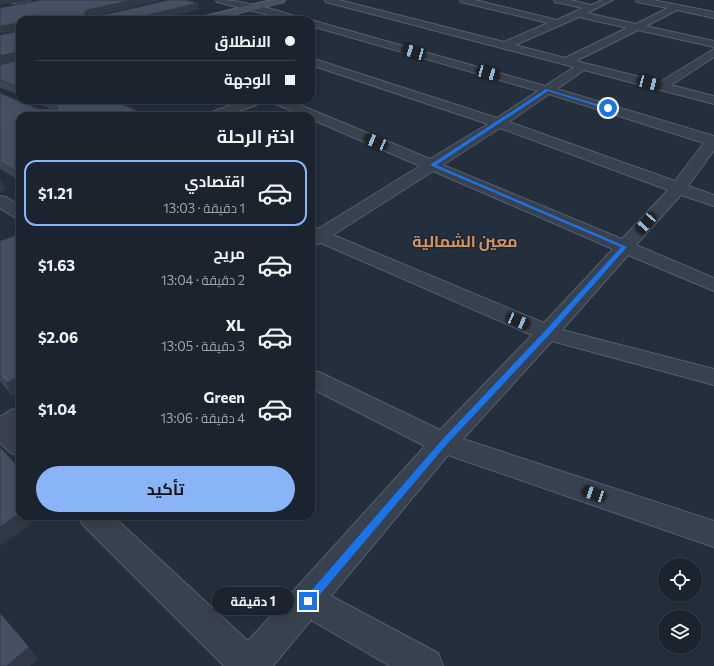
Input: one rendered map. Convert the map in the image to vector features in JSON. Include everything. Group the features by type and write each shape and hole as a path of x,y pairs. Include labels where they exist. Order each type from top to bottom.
{"street":[{"path":"7,9 32,4 13,0"},
{"path":"220,0 285,16"},
{"path":"216,16 281,0"},
{"path":"329,0 714,100"},
{"path":"464,0 559,23"},
{"path":"558,0 591,7"},
{"path":"507,45 609,0"},
{"path":"640,0 714,15"},
{"path":"567,61 677,7"},
{"path":"579,14 714,44"},
{"path":"97,520 250,666 308,601 443,443 547,334 678,188 714,141 547,90 315,24"},
{"path":"662,86 714,52"},
{"path":"315,61 499,123 714,201"},
{"path":"315,235 499,123 584,65"},
{"path":"225,112 247,104"},
{"path":"287,104 306,112"},
{"path":"315,116 714,284"},
{"path":"0,201 16,211"},
{"path":"315,236 547,334 714,377"},
{"path":"315,380 443,443 714,534"},
{"path":"5,425 16,440"},
{"path":"308,601 425,666"}],"building":[{"path":"41,0 133,0 87,10 84,13 85,15 103,15 169,0 186,0 198,3 144,16 16,16 16,23 0,26 0,8"},
{"path":"16,31 16,52 0,56 0,35"},
{"path":"16,61 16,86 0,80 0,65"},
{"path":"0,93 16,100 16,104 26,104 38,109 56,109 58,108 56,104 122,104 141,112 16,112 16,171 0,162"},
{"path":"16,235 16,378 6,383 0,376 0,241"},
{"path":"0,447 16,465 16,516 0,527"},
{"path":"0,614 29,647 7,666 0,666"}],"district":[{"name":"معين الشمالية","path":"465,240"}],"route":[{"path":"308,601 443,443 547,334 624,247 432,165 499,123 547,90 608,108"}]}
